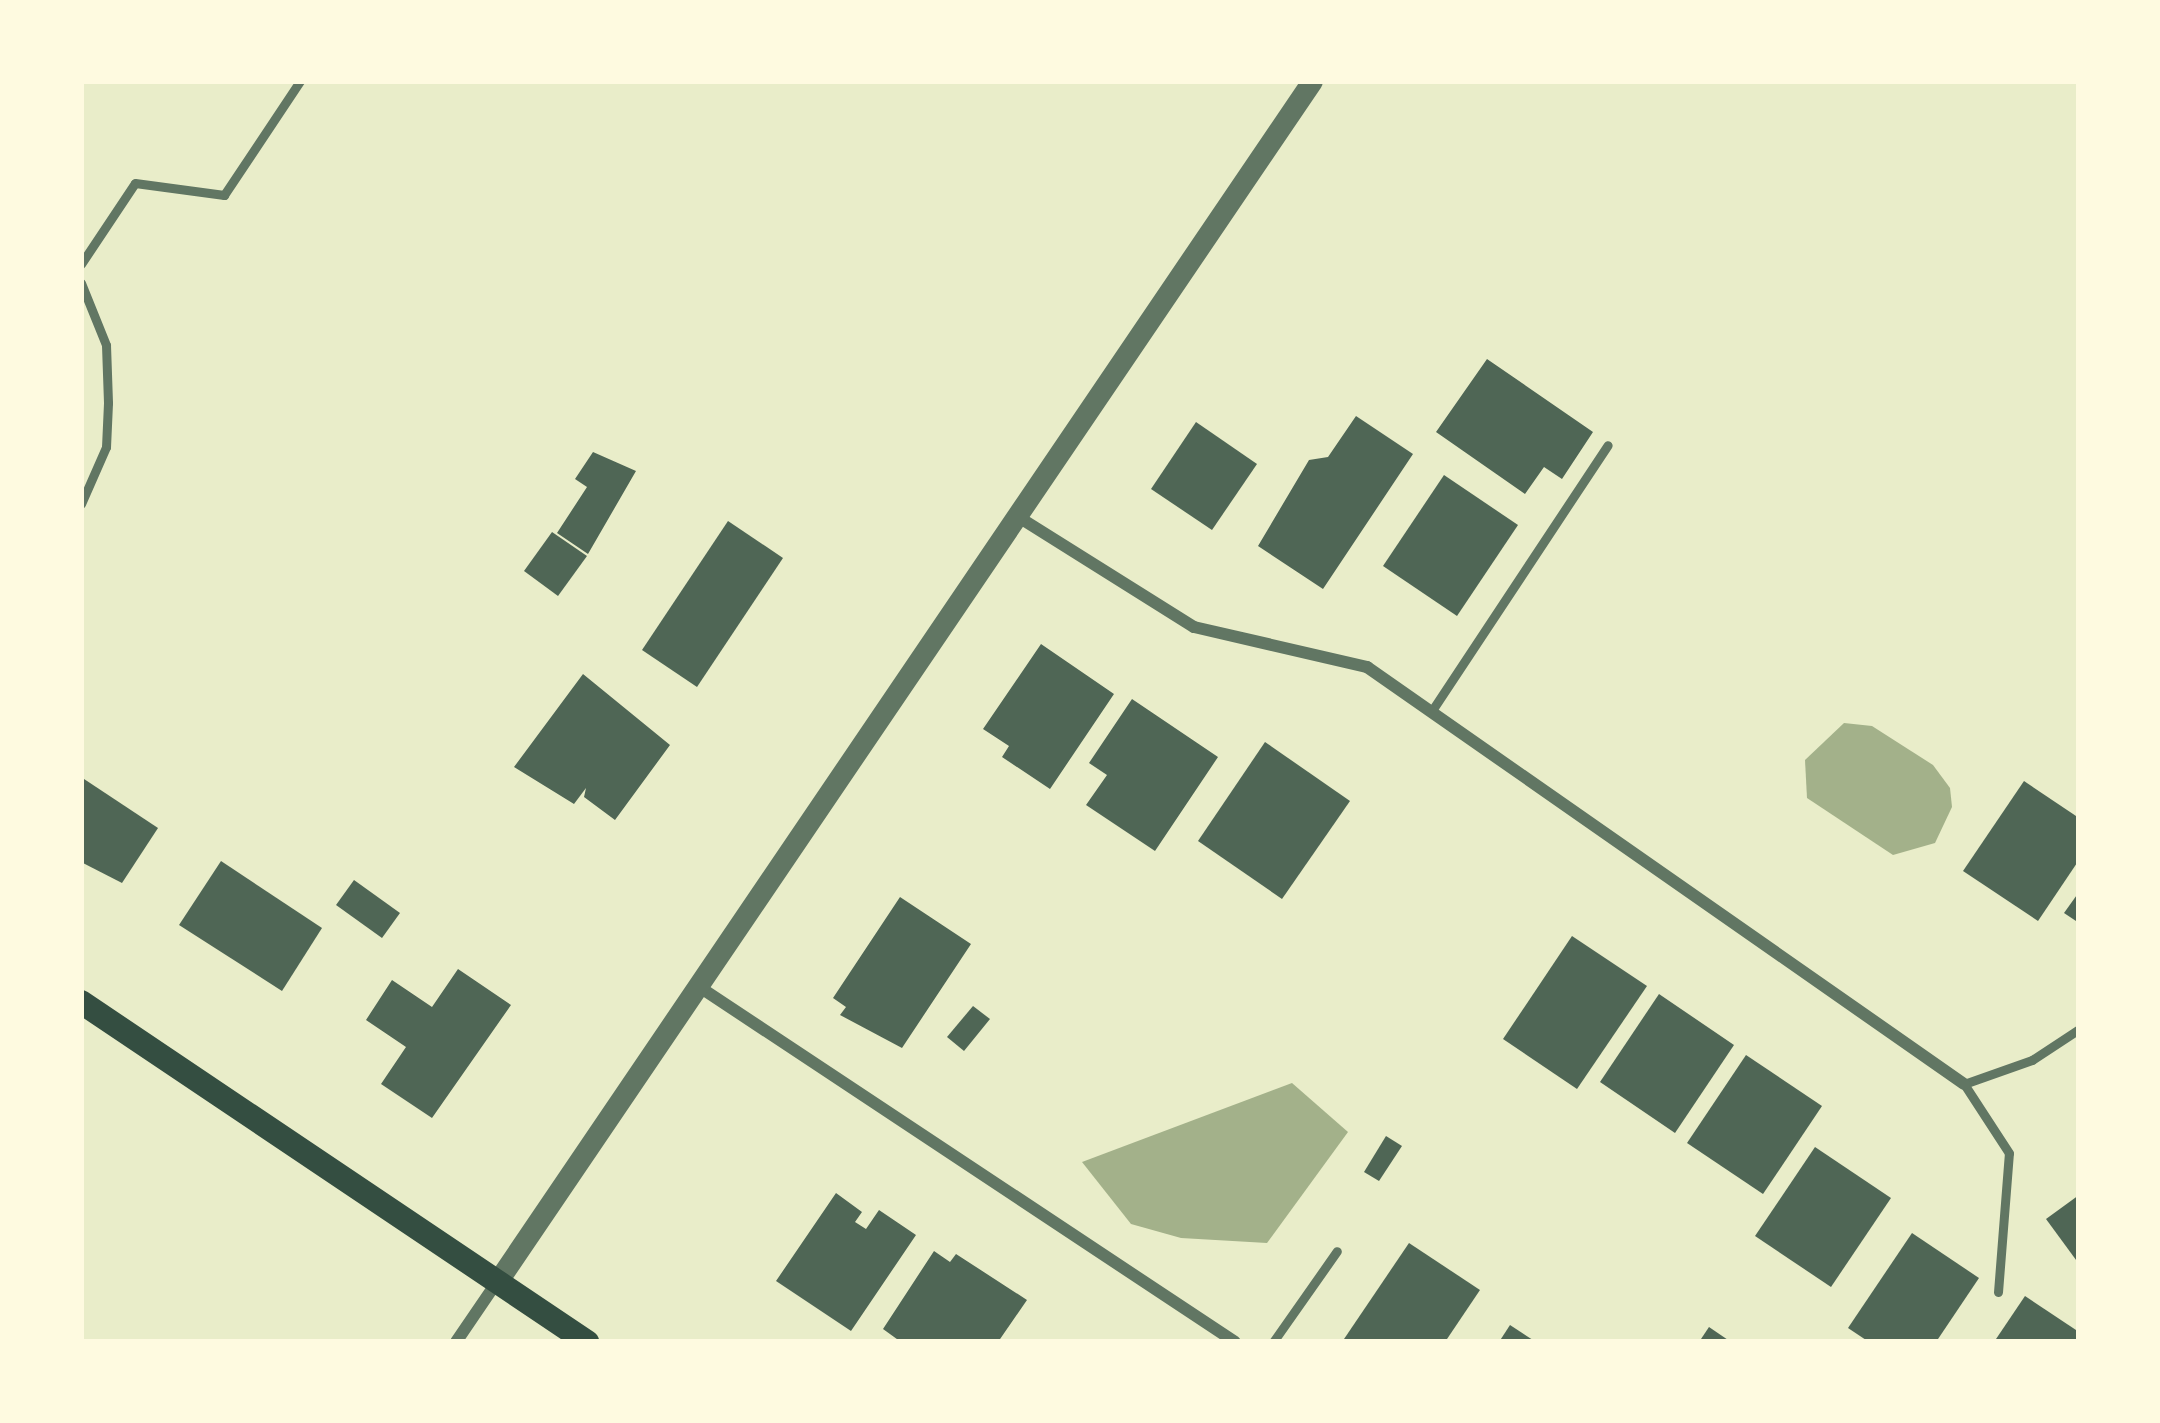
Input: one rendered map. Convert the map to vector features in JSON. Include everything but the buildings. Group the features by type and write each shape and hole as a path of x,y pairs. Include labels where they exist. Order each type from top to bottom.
{"main road":[{"path":"81,1002 587,1342"}],"street":[{"path":"456,1342 1312,81"},
{"path":"1017,516 1193,627 1367,667 1964,1084"},
{"path":"698,986 1235,1342"}],"lane":[{"path":"81,264 135,183 224,195 300,81"},
{"path":"81,283 106,345 108,403 106,447 81,504"},
{"path":"1431,712 1608,445"},
{"path":"1997,1292 2008,1153 1964,1084 2032,1060 2079,1029"},
{"path":"1273,1342 1337,1251"}],"shaded area":[{"path":"1844,723 1872,726 1933,765 1950,788 1952,807 1935,843 1893,855 1807,798 1805,760"},
{"path":"1292,1083 1348,1132 1267,1243 1181,1238 1131,1224 1082,1162"}]}
